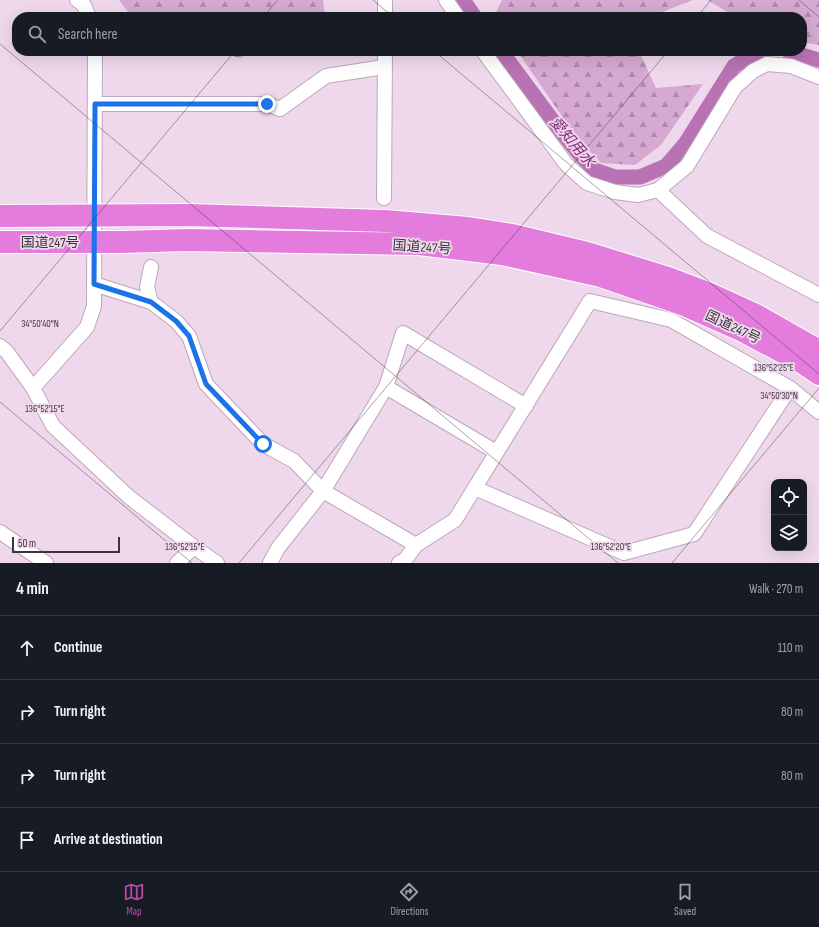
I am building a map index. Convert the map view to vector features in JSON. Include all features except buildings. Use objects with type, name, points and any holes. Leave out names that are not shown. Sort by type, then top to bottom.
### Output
[{"type":"highway","name":"国道247号","points":[[0,216],[188,215],[385,221],[468,228],[512,235],[587,253],[668,278],[710,294],[756,315],[819,351]]},
{"type":"highway","name":"国道247号","points":[[0,242],[187,240],[419,244],[502,254],[600,276],[682,304],[744,331],[803,363],[819,374]]},
{"type":"street","points":[[77,0],[84,5],[87,12]]},
{"type":"street","points":[[385,0],[385,12]]},
{"type":"street","points":[[446,0],[454,12]]},
{"type":"street","points":[[33,388],[86,327],[94,306],[95,56]]},
{"type":"street","points":[[384,198],[385,56]]},
{"type":"street","points":[[487,56],[566,164],[588,183],[615,192],[638,195],[658,190],[687,166],[736,87],[753,71],[767,64],[791,66],[819,77]]},
{"type":"street","points":[[95,104],[267,104],[280,109],[326,76],[384,67]]},
{"type":"street","points":[[658,190],[707,236],[819,295]]},
{"type":"street","points":[[151,267],[146,287],[151,302]]},
{"type":"street","points":[[94,284],[151,302],[176,321],[189,336],[206,384],[263,444],[294,461],[323,491],[416,545]]},
{"type":"street","points":[[399,563],[405,560],[416,545],[455,520],[590,301],[671,320],[790,388],[819,412]]},
{"type":"street","points":[[270,563],[278,548],[323,491],[386,387],[403,333],[526,406]]},
{"type":"street","points":[[0,346],[7,352],[33,388],[53,426],[129,497],[217,563]]},
{"type":"street","points":[[386,387],[496,452]]},
{"type":"street","points":[[475,488],[622,558],[694,534],[790,388]]},
{"type":"street","points":[[0,532],[46,563]]},
{"type":"street","points":[[177,563],[194,547]]},
{"type":"green space","points":[[119,0],[323,0],[324,12],[128,12]]},
{"type":"green space","points":[[502,0],[693,0],[662,12],[496,12]]},
{"type":"green space","points":[[707,0],[819,0],[819,45],[807,43],[807,12],[727,12]]},
{"type":"green space","points":[[233,56],[244,56],[240,58]]},
{"type":"green space","points":[[520,56],[641,56],[656,88],[703,84],[661,145],[635,165],[601,163],[577,138]]},
{"type":"waterway","name":"愛知用水","points":[[463,0],[471,12]]},
{"type":"waterway","name":"愛知用水","points":[[505,56],[581,156],[595,170],[615,177],[640,177],[666,166],[685,144],[734,66],[751,56]]},
{"type":"waterway","name":"愛知用水","points":[[805,56],[819,60]]},
{"type":"route","points":[[263,444],[206,384],[189,336],[176,321],[151,302],[94,284],[94,189],[95,104],[267,104]]}]
